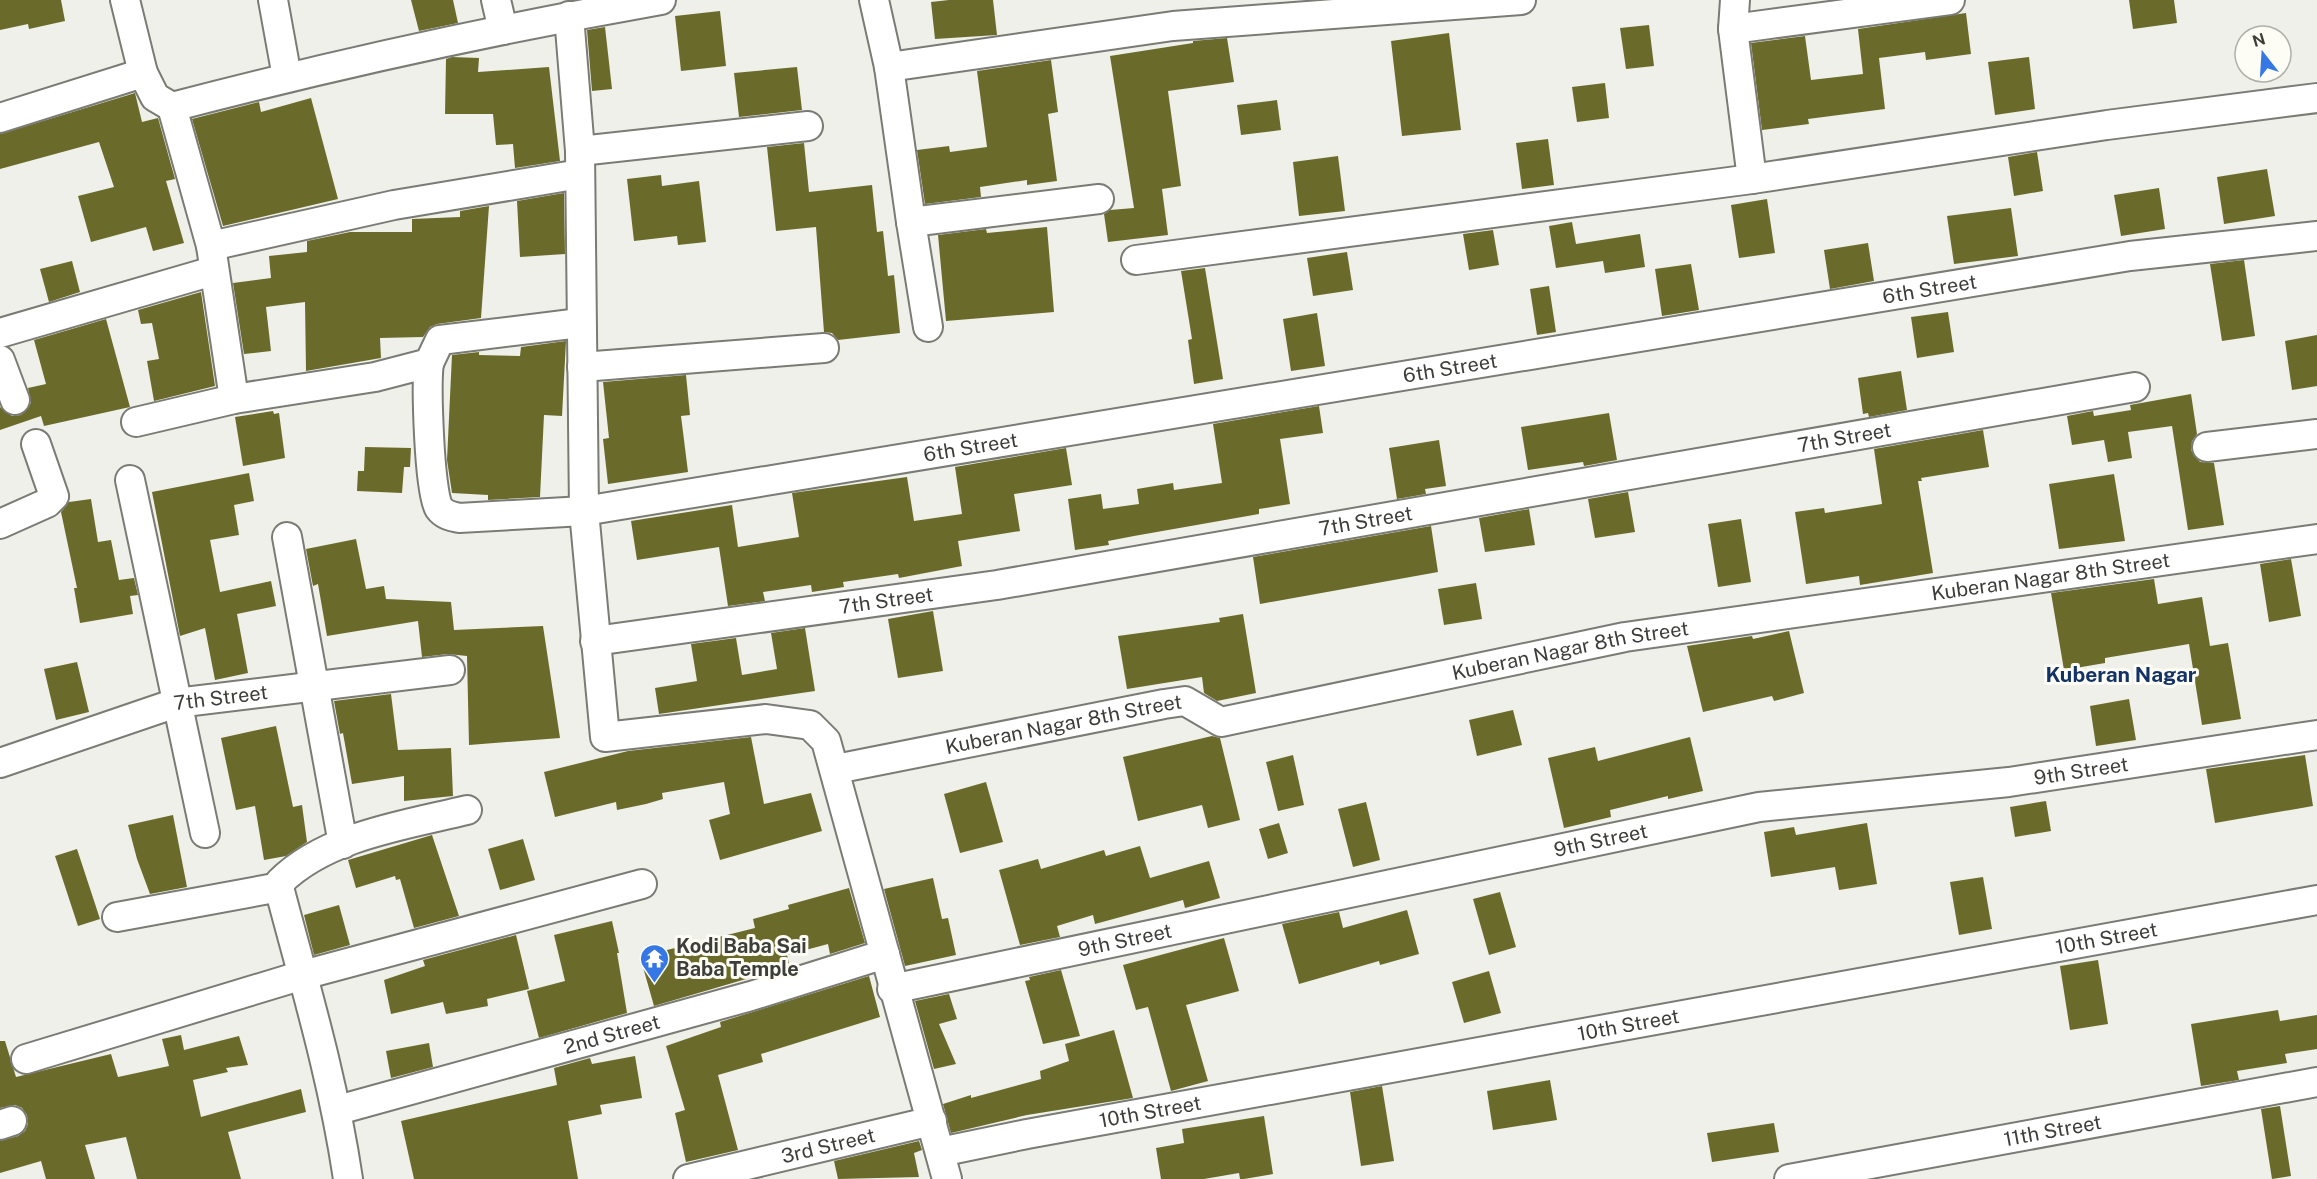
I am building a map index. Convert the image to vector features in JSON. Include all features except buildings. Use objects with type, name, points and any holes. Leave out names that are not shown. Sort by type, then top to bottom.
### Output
[{"type":"street","points":[[125,0],[143,74],[155,97],[171,107],[212,259],[234,399]]},
{"type":"street","points":[[273,0],[287,77]]},
{"type":"street","points":[[496,0],[503,30]]},
{"type":"street","points":[[171,107],[287,77],[569,16],[661,0]]},
{"type":"street","points":[[874,0],[889,67],[928,327]]},
{"type":"street","points":[[889,67],[1173,26],[1521,0]]},
{"type":"street","points":[[1735,0],[1733,29],[1752,179]]},
{"type":"street","points":[[1733,29],[1950,0]]},
{"type":"street","points":[[569,16],[580,163],[580,323],[584,512],[605,737],[766,719],[810,724],[826,741],[836,769],[849,830],[885,954],[892,989],[944,1166]]},
{"type":"street","points":[[0,117],[143,74]]},
{"type":"street","points":[[1136,260],[1752,179],[2108,124],[2317,98]]},
{"type":"street","points":[[0,333],[212,259],[394,205],[580,163],[808,126]]},
{"type":"street","points":[[911,222],[1099,199]]},
{"type":"street","name":"6th Street","points":[[429,363],[432,483],[440,510],[447,515],[459,518],[584,512],[2130,256],[2317,236]]},
{"type":"street","points":[[135,422],[234,399],[375,377],[429,363],[440,340],[580,323]]},
{"type":"street","points":[[582,367],[824,348]]},
{"type":"street","points":[[0,360],[15,400]]},
{"type":"street","name":"7th Street","points":[[595,641],[997,585],[2135,387]]},
{"type":"street","points":[[2207,447],[2317,434]]},
{"type":"street","points":[[0,524],[47,503],[54,496],[36,444]]},
{"type":"street","points":[[130,480],[205,833]]},
{"type":"street","points":[[287,537],[343,844]]},
{"type":"street","name":"Kuberan Nagar 8th Street","points":[[836,769],[1164,704],[1185,702],[1221,722],[1625,637],[2317,539]]},
{"type":"street","name":"7th Street","points":[[1,760],[176,703],[450,670]]},
{"type":"street","name":"9th Street","points":[[892,989],[1759,807],[2008,782],[2317,735]]},
{"type":"street","points":[[348,1179],[338,1110],[280,882],[295,868],[343,844],[401,826],[466,810]]},
{"type":"street","points":[[26,1059],[303,975],[642,884]]},
{"type":"street","points":[[117,917],[280,887]]},
{"type":"street","name":"10th Street","points":[[944,1166],[1027,1134],[2317,900]]},
{"type":"street","name":"2nd Street","points":[[338,1110],[751,996],[885,954]]},
{"type":"street","name":"11th Street","points":[[1789,1179],[2317,1082]]},
{"type":"street","name":"3rd Street","points":[[688,1179],[932,1121]]},
{"type":"place","name":"Kodi Baba Sai Baba Temple","points":[[655,984]]},
{"type":"district","name":"Kuberan Nagar","points":[[2121,675]]}]
